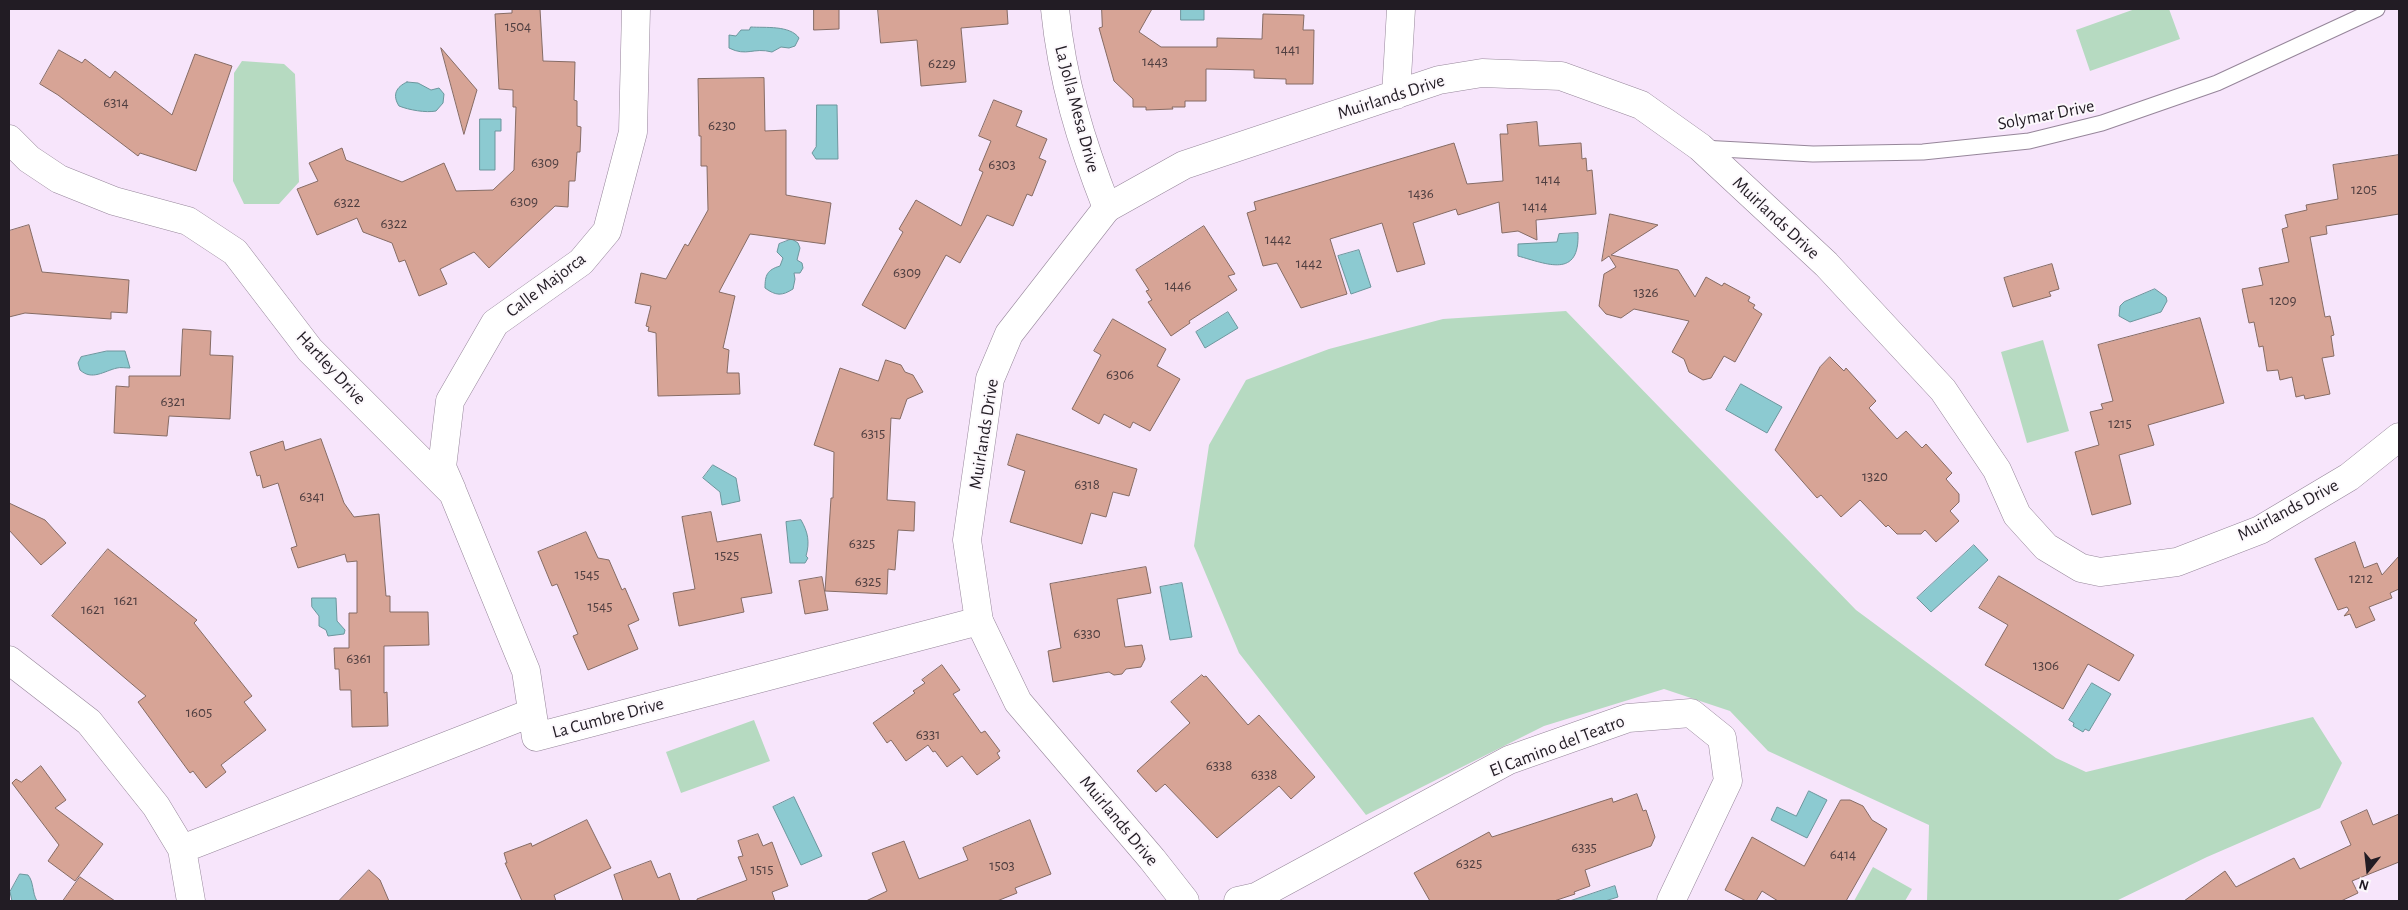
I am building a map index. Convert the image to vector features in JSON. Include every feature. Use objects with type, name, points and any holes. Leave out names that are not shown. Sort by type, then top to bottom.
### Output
[{"type":"street","name":"Calle Majorca","points":[[452,493],[442,467],[450,401],[495,323],[581,262],[607,231],[633,132],[636,9]]},
{"type":"street","name":"La Jolla Mesa Drive","points":[[1055,9],[1060,53],[1083,147],[1107,208]]},
{"type":"street","points":[[1396,95],[1401,9]]},
{"type":"street","name":"Muirlands Drive","points":[[1185,901],[1146,852],[1018,702],[979,621],[967,540],[990,379],[1009,334],[1107,208],[1184,166],[1439,80],[1482,73],[1561,76],[1641,105],[1700,148],[1826,264],[1943,390],[1997,470],[2017,515],[2046,547],[2081,568],[2100,572],[2177,562],[2260,530],[2349,477],[2399,436]]},
{"type":"street","name":"Hartley Drive","points":[[9,138],[28,160],[59,179],[114,201],[188,221],[235,252],[310,350],[452,493],[526,671],[531,713]]},
{"type":"street","name":"La Cumbre Drive","points":[[182,849],[531,713],[536,737],[979,621]]},
{"type":"street","points":[[9,660],[89,722],[156,806],[182,849],[191,901]]},
{"type":"street","name":"El Camino del Teatro","points":[[1238,901],[1256,897],[1509,760],[1628,718],[1691,713],[1722,738],[1728,781],[1671,901]]},
{"type":"lane","name":"Solymar Drive","points":[[1700,148],[1813,154],[1913,152],[2029,141],[2102,123],[2217,83],[2377,9]]},
{"type":"shaded area","points":[[1181,9],[1204,9],[1204,20],[1181,20]]},
{"type":"shaded area","points":[[2135,9],[2169,9],[2180,39],[2090,71],[2076,30]]},
{"type":"shaded area","points":[[751,27],[784,29],[799,38],[795,46],[789,48],[781,47],[772,52],[741,52],[729,48],[729,35],[736,36],[741,30],[749,30]]},
{"type":"shaded area","points":[[242,61],[284,64],[295,74],[299,182],[279,204],[244,204],[233,181],[234,73]]},
{"type":"shaded area","points":[[407,82],[418,83],[431,90],[439,88],[444,94],[443,103],[436,111],[432,112],[418,111],[399,106],[396,92],[400,86]]},
{"type":"shaded area","points":[[817,105],[837,105],[838,159],[816,159],[812,153],[816,147]]},
{"type":"shaded area","points":[[480,119],[501,119],[501,131],[495,131],[495,170],[480,170]]},
{"type":"shaded area","points":[[1578,233],[1574,257],[1568,263],[1560,265],[1550,264],[1518,256],[1518,244],[1557,242],[1559,234]]},
{"type":"shaded area","points":[[792,239],[798,243],[800,248],[797,260],[802,263],[803,268],[800,273],[794,273],[793,289],[782,294],[772,293],[765,288],[766,276],[772,269],[780,266],[783,258],[777,252],[779,244]]},
{"type":"shaded area","points":[[1359,250],[1371,287],[1351,294],[1338,256]]},
{"type":"shaded area","points":[[2155,289],[2166,297],[2167,301],[2161,312],[2130,322],[2119,316],[2120,306],[2124,302]]},
{"type":"shaded area","points":[[1566,311],[1856,610],[2056,758],[2086,772],[2313,717],[2342,763],[2320,808],[2207,857],[2116,901],[1927,901],[1929,825],[1768,751],[1730,711],[1664,689],[1544,726],[1366,815],[1239,653],[1194,546],[1209,445],[1246,380],[1329,349],[1443,319]]},
{"type":"shaded area","points":[[1228,312],[1238,328],[1205,348],[1196,332]]},
{"type":"shaded area","points":[[2043,340],[2069,431],[2027,443],[2001,352]]},
{"type":"shaded area","points":[[107,351],[125,351],[130,368],[118,368],[94,375],[89,375],[80,370],[78,363],[81,357]]},
{"type":"shaded area","points":[[1741,384],[1782,407],[1767,433],[1726,410]]},
{"type":"shaded area","points":[[713,465],[736,478],[740,501],[722,505],[720,492],[703,478]]},
{"type":"shaded area","points":[[801,520],[808,537],[806,556],[808,558],[805,563],[790,563],[786,522]]},
{"type":"shaded area","points":[[1974,545],[1988,560],[1931,612],[1917,598]]},
{"type":"shaded area","points":[[1182,583],[1192,637],[1170,640],[1160,587]]},
{"type":"shaded area","points":[[312,598],[336,598],[337,621],[345,630],[344,634],[328,636],[326,630],[319,626],[319,616],[312,607]]},
{"type":"shaded area","points":[[2092,683],[2111,694],[2089,731],[2085,729],[2083,732],[2073,726],[2074,723],[2069,720]]},
{"type":"shaded area","points":[[754,720],[770,761],[681,793],[666,752]]},
{"type":"shaded area","points":[[1809,791],[1827,800],[1807,838],[1771,820],[1777,807],[1796,816]]},
{"type":"shaded area","points":[[794,797],[822,856],[801,865],[773,807]]},
{"type":"shaded area","points":[[1873,867],[1912,889],[1905,901],[1854,901]]},
{"type":"shaded area","points":[[20,874],[28,875],[30,878],[37,901],[12,901],[10,892]]},
{"type":"shaded area","points":[[1615,886],[1618,897],[1605,901],[1570,901]]},
{"type":"building","points":[[540,9],[543,61],[575,62],[574,100],[577,101],[577,126],[581,127],[580,152],[577,152],[575,181],[569,181],[568,207],[555,206],[489,268],[474,252],[440,269],[447,284],[419,296],[405,260],[399,262],[392,243],[363,232],[357,218],[317,235],[297,189],[318,181],[309,163],[342,148],[346,160],[402,182],[444,163],[456,191],[493,190],[514,170],[516,107],[513,107],[513,90],[499,89],[495,14],[512,13],[512,10]]},
{"type":"building","points":[[814,9],[839,9],[839,29],[814,30]]},
{"type":"building","points":[[878,9],[1007,9],[1008,24],[961,28],[966,82],[921,86],[917,40],[881,43]]},
{"type":"building","points":[[1102,9],[1152,9],[1139,32],[1161,47],[1217,47],[1217,38],[1262,39],[1263,14],[1304,15],[1303,30],[1314,30],[1313,84],[1286,84],[1286,79],[1254,78],[1254,70],[1206,69],[1206,101],[1185,101],[1185,107],[1172,107],[1173,109],[1146,110],[1146,107],[1133,107],[1133,99],[1114,81],[1099,28],[1102,27]]},
{"type":"building","points":[[441,48],[477,90],[464,134]]},
{"type":"building","points":[[59,50],[82,63],[85,59],[110,78],[115,71],[172,115],[195,54],[232,66],[196,171],[140,153],[138,156],[58,95],[40,84]]},
{"type":"building","points":[[764,78],[765,131],[786,130],[786,195],[831,203],[825,244],[750,234],[719,292],[735,296],[723,348],[729,350],[727,373],[739,373],[740,394],[658,396],[656,333],[648,331],[649,327],[646,326],[651,306],[635,303],[641,273],[666,279],[685,244],[688,246],[708,210],[707,166],[701,166],[698,79]]},
{"type":"building","points":[[994,100],[1022,111],[1016,126],[1047,139],[1039,158],[1046,161],[1032,196],[1027,194],[1013,226],[987,215],[960,263],[946,255],[905,329],[862,305],[903,232],[899,229],[916,200],[961,226],[983,172],[979,170],[991,141],[979,136]]},
{"type":"building","points":[[1537,122],[1539,146],[1581,143],[1582,159],[1586,158],[1587,171],[1592,170],[1596,214],[1536,220],[1537,240],[1518,231],[1502,233],[1499,202],[1458,215],[1456,209],[1413,223],[1425,264],[1397,272],[1382,223],[1330,239],[1347,294],[1301,308],[1277,263],[1263,266],[1247,213],[1256,210],[1254,202],[1454,143],[1467,184],[1503,181],[1500,134],[1508,134],[1507,125]]},
{"type":"building","points":[[2399,155],[2399,214],[2326,226],[2327,234],[2310,237],[2325,317],[2330,316],[2334,335],[2331,336],[2334,356],[2322,358],[2330,394],[2305,399],[2304,395],[2296,397],[2292,377],[2280,380],[2278,370],[2267,371],[2263,346],[2259,347],[2254,322],[2249,323],[2242,289],[2263,285],[2259,268],[2289,262],[2282,229],[2288,227],[2285,215],[2307,210],[2306,205],[2338,199],[2333,165]]},
{"type":"building","points":[[1610,214],[1658,225],[1611,255],[1678,270],[1695,297],[1706,277],[1722,286],[1724,283],[1750,297],[1748,301],[1755,305],[1753,308],[1762,314],[1735,362],[1724,356],[1711,378],[1703,380],[1689,372],[1684,359],[1672,352],[1689,321],[1634,309],[1621,318],[1606,314],[1599,306],[1604,274],[1616,267],[1609,256],[1602,261]]},
{"type":"building","points":[[29,225],[42,272],[129,280],[127,313],[111,312],[111,319],[25,313],[9,317],[9,231]]},
{"type":"building","points":[[1204,226],[1235,274],[1228,276],[1237,290],[1189,321],[1190,323],[1171,336],[1148,302],[1152,300],[1146,291],[1149,290],[1136,270]]},
{"type":"building","points":[[2052,264],[2059,289],[2049,292],[2051,296],[2013,307],[2004,278]]},
{"type":"building","points":[[2200,318],[2224,403],[2148,425],[2154,445],[2119,455],[2131,504],[2092,515],[2075,452],[2099,445],[2090,412],[2103,409],[2101,404],[2113,401],[2098,345]]},
{"type":"building","points":[[1113,319],[1166,349],[1157,366],[1180,379],[1150,431],[1133,422],[1130,428],[1104,414],[1099,424],[1072,409],[1101,355],[1094,351]]},
{"type":"building","points":[[183,329],[211,331],[210,355],[233,356],[230,419],[169,416],[167,436],[114,433],[116,386],[129,387],[129,376],[180,376]]},
{"type":"building","points":[[1830,357],[1844,371],[1846,368],[1876,401],[1869,408],[1897,439],[1906,431],[1922,448],[1926,444],[1952,473],[1946,479],[1959,494],[1959,502],[1950,511],[1959,521],[1936,542],[1925,530],[1921,534],[1897,534],[1888,525],[1886,527],[1860,500],[1841,517],[1821,495],[1817,498],[1775,450],[1820,367]]},
{"type":"building","points":[[886,360],[901,365],[905,372],[913,375],[923,392],[907,399],[900,419],[891,418],[887,500],[915,502],[914,531],[898,530],[895,570],[888,569],[887,594],[825,591],[831,498],[833,498],[834,452],[814,445],[840,368],[878,381]]},
{"type":"building","points":[[1017,434],[1137,469],[1129,496],[1113,492],[1106,517],[1091,513],[1082,544],[1010,522],[1025,471],[1008,465]]},
{"type":"building","points":[[321,439],[344,503],[354,517],[379,514],[386,596],[390,596],[390,612],[428,612],[429,645],[384,646],[384,693],[387,692],[388,726],[352,727],[351,690],[340,690],[339,669],[335,669],[334,648],[349,648],[349,613],[357,613],[357,561],[347,562],[345,554],[298,568],[291,548],[297,546],[278,483],[263,488],[260,475],[257,476],[250,452],[283,441],[285,450]]},
{"type":"building","points":[[9,503],[45,520],[66,543],[41,565],[9,530]]},
{"type":"building","points":[[711,512],[717,542],[761,534],[772,593],[741,598],[744,612],[679,626],[673,593],[695,589],[682,517]]},
{"type":"building","points":[[586,532],[598,558],[609,560],[622,590],[625,588],[639,620],[628,625],[638,649],[588,670],[573,636],[578,634],[557,584],[552,586],[538,552]]},
{"type":"building","points":[[2355,542],[2364,568],[2377,563],[2382,575],[2399,556],[2399,589],[2390,593],[2392,598],[2369,607],[2375,620],[2356,628],[2350,614],[2344,616],[2349,610],[2347,607],[2338,610],[2315,559]]},
{"type":"building","points":[[108,549],[197,620],[194,623],[252,696],[244,702],[266,730],[221,765],[226,772],[206,788],[193,771],[190,773],[138,702],[146,696],[52,616]]},
{"type":"building","points":[[1146,567],[1151,593],[1117,599],[1125,647],[1142,645],[1145,659],[1141,667],[1126,669],[1122,674],[1114,675],[1109,672],[1053,682],[1048,651],[1061,648],[1050,584]]},
{"type":"building","points":[[1999,576],[2134,655],[2119,681],[2088,664],[2063,709],[1985,665],[2008,625],[1979,608]]},
{"type":"building","points":[[822,577],[828,610],[805,614],[799,581]]},
{"type":"building","points":[[942,665],[960,690],[953,694],[981,733],[985,731],[1000,751],[997,753],[1000,758],[977,775],[962,756],[947,767],[928,745],[906,761],[891,740],[887,743],[873,723],[915,693],[913,691],[925,683],[922,680]]},
{"type":"building","points":[[1202,675],[1206,676],[1248,725],[1259,715],[1315,777],[1291,799],[1279,786],[1217,838],[1165,784],[1156,792],[1137,771],[1190,723],[1171,702]]},
{"type":"building","points":[[41,766],[66,800],[55,808],[103,844],[75,881],[48,861],[59,845],[12,783],[16,779],[21,782]]},
{"type":"building","points":[[1637,794],[1643,811],[1646,810],[1655,837],[1651,846],[1585,870],[1590,886],[1574,892],[1575,894],[1554,901],[1430,901],[1414,873],[1489,832],[1492,837],[1612,798],[1613,802]]},
{"type":"building","points":[[1841,800],[1850,800],[1863,806],[1872,820],[1887,829],[1846,901],[1778,901],[1762,891],[1756,901],[1746,901],[1725,890],[1752,837],[1804,866]]},
{"type":"building","points":[[2367,810],[2373,825],[2399,814],[2399,862],[2352,881],[2358,893],[2341,901],[2184,901],[2225,871],[2236,887],[2294,858],[2300,869],[2351,845],[2341,822]]},
{"type":"building","points":[[587,820],[611,868],[554,895],[556,901],[522,901],[505,863],[507,863],[504,853],[531,843],[532,846]]},
{"type":"building","points":[[1030,820],[1051,874],[1015,888],[1017,893],[997,901],[866,901],[887,891],[872,853],[904,841],[919,879],[968,860],[963,848]]},
{"type":"building","points":[[758,834],[763,846],[772,842],[788,886],[772,892],[775,901],[697,901],[697,899],[747,880],[738,857],[743,856],[738,841]]},
{"type":"building","points":[[651,861],[658,878],[670,873],[680,901],[623,901],[614,875]]},
{"type":"building","points":[[369,870],[380,880],[389,901],[339,901]]},
{"type":"building","points":[[80,877],[115,901],[63,901]]}]
